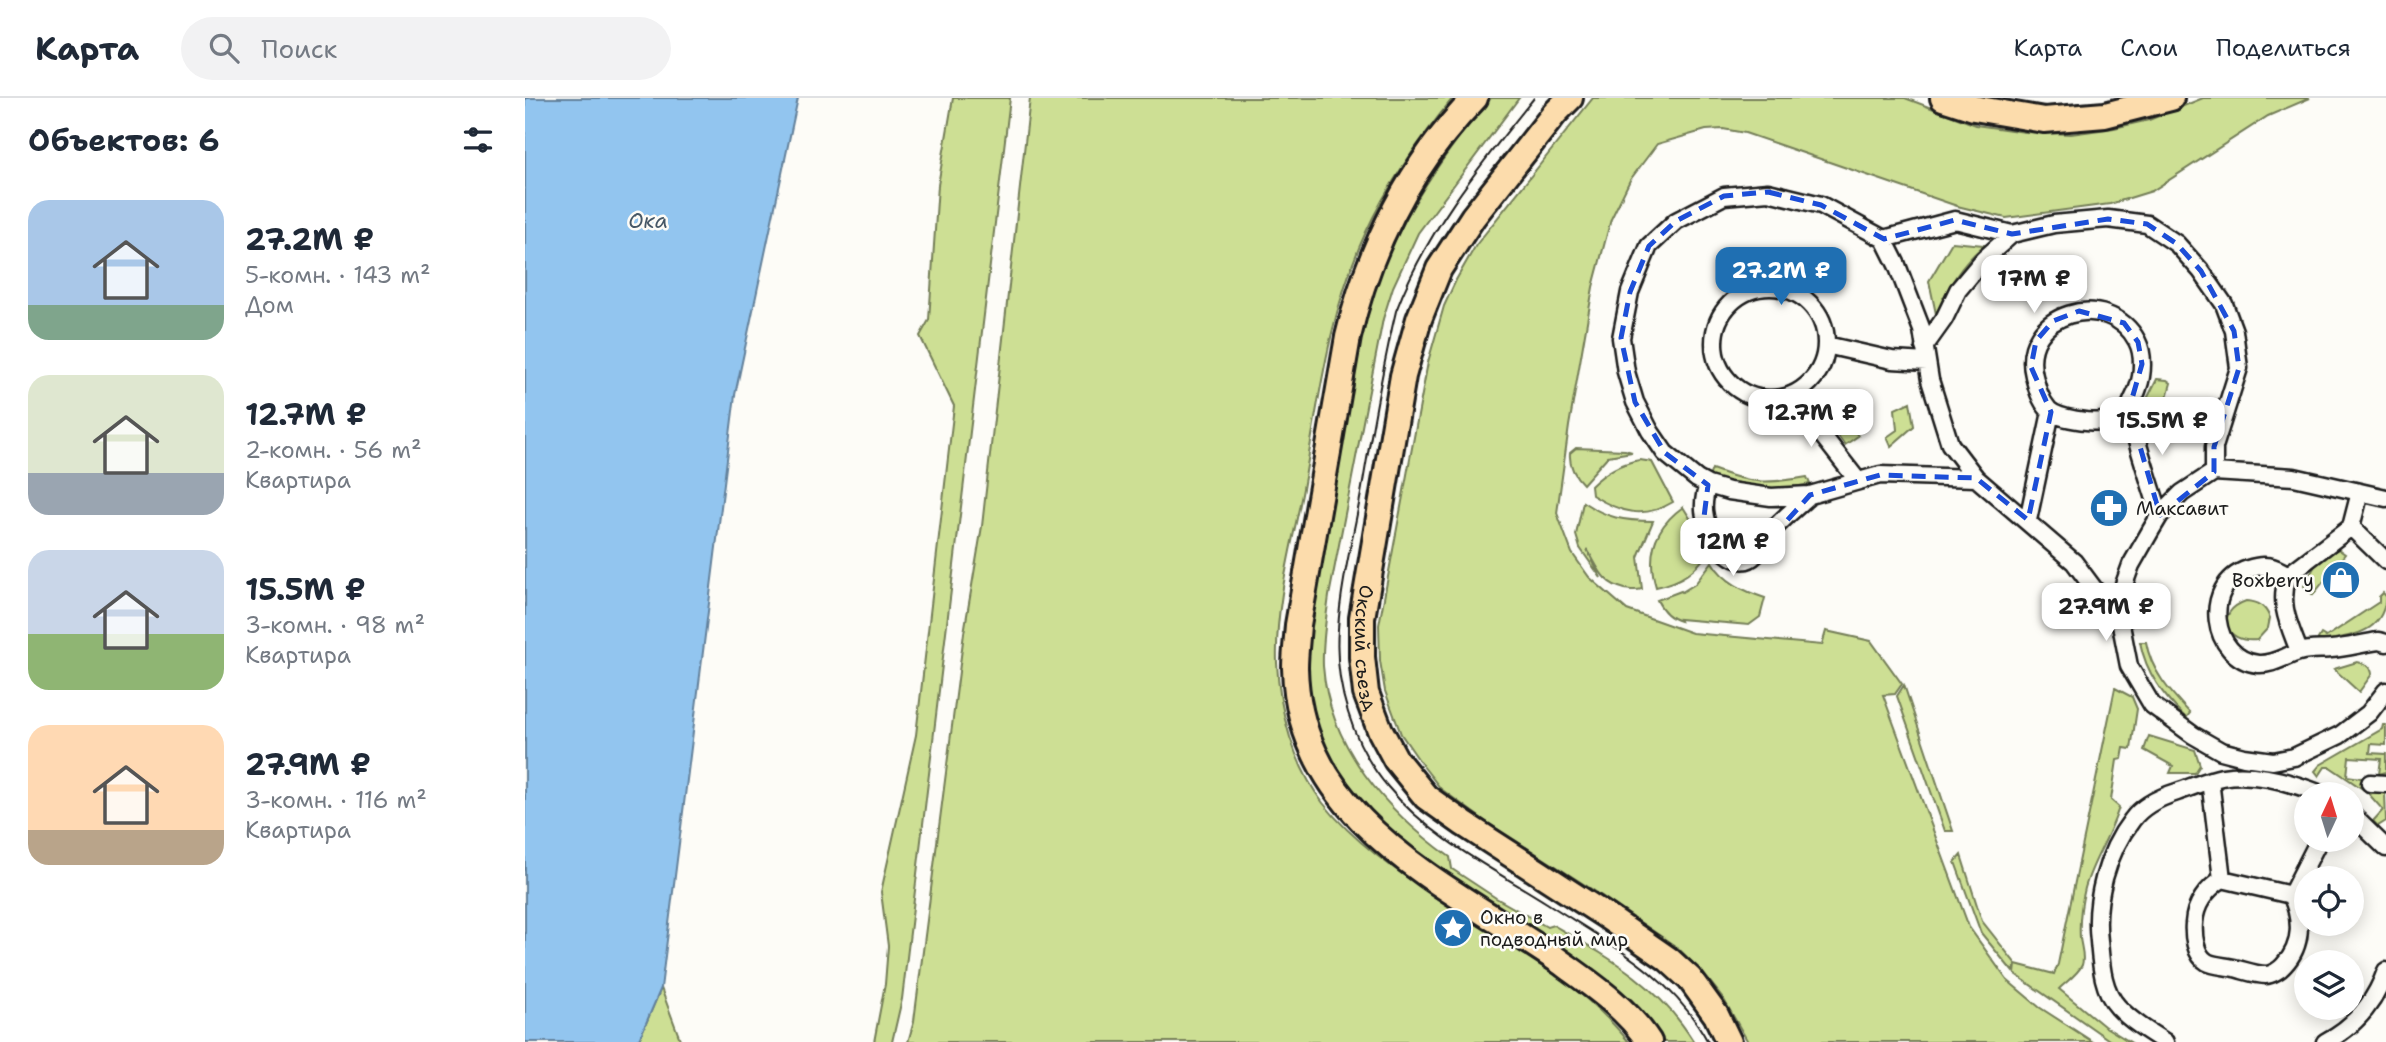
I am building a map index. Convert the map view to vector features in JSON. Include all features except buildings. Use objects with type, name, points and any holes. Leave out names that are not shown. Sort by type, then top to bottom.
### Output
[{"type":"main road","points":[[1475,98],[1427,156],[1399,199],[1357,297],[1298,625],[1295,668],[1299,701],[1309,739],[1324,772],[1344,802],[1369,829],[1401,856],[1604,993],[1649,1042]]},
{"type":"main road","name":"Окский съезд","points":[[1570,98],[1555,113],[1473,217],[1440,268],[1419,319],[1403,376],[1362,618],[1366,693],[1380,730],[1396,760],[1426,797],[1668,958],[1690,979],[1716,1014],[1729,1042]]},
{"type":"main road","points":[[1943,98],[1974,108],[2044,120],[2105,115],[2171,98]]},
{"type":"street","points":[[1976,478],[1880,475],[1810,495],[1771,496],[1708,485],[1665,453],[1635,402],[1626,372],[1621,338],[1630,292],[1649,246],[1676,221],[1724,196],[1768,192],[1821,205],[1884,239],[1897,265],[1921,330],[1930,380],[1950,444],[1976,478],[2074,562],[2121,625]]},
{"type":"street","points":[[1884,239],[1955,220],[2012,234],[2054,224],[2108,219],[2147,224],[2177,244],[2201,271],[2224,304],[2234,331],[2239,368],[2214,446],[2214,472]]},
{"type":"street","points":[[1926,355],[1958,290],[1984,259],[2012,234]]},
{"type":"street","points":[[1761,287],[1779,287],[1796,293],[1810,303],[1821,318],[1826,345],[1819,370],[1807,385],[1791,395],[1772,399],[1753,397],[1736,388],[1723,374],[1715,357],[1714,338],[1719,319],[1729,303],[1744,293],[1761,287]]},
{"type":"street","points":[[2079,311],[2103,314],[2124,323],[2138,342],[2142,364],[2139,387],[2129,410],[2107,421],[2081,422],[2050,412],[2038,392],[2031,367],[2036,341],[2053,321],[2079,311]]},
{"type":"street","points":[[1826,345],[1892,360],[1926,355]]},
{"type":"street","points":[[1791,395],[1858,481]]},
{"type":"street","points":[[2129,410],[2160,515]]},
{"type":"street","points":[[2028,520],[2050,412]]},
{"type":"street","points":[[2386,498],[2294,477],[2214,472],[2182,493],[2160,515],[2131,565],[2122,590],[2121,625],[2129,666],[2152,705],[2193,735],[2221,751],[2244,757],[2273,761],[2294,757],[2340,735],[2369,713],[2386,691]]},
{"type":"street","points":[[1708,485],[1703,499],[1704,517],[1714,538],[1737,560],[1748,560],[1757,554],[1767,536],[1810,495]]},
{"type":"street","points":[[2299,651],[2284,609],[2283,591],[2288,575],[2351,527],[2360,492]]},
{"type":"street","points":[[2351,527],[2386,561]]},
{"type":"street","points":[[2288,575],[2275,566],[2256,566],[2229,579],[2221,591],[2217,604],[2218,624],[2224,641],[2238,658],[2258,664],[2283,660],[2299,651],[2333,649],[2379,641],[2386,643]]},
{"type":"street","points":[[2221,751],[2217,779],[2222,879]]},
{"type":"street","points":[[2294,757],[2298,782]]},
{"type":"street","points":[[2165,1042],[2116,1006],[2106,987],[2098,932],[2106,872],[2133,818],[2159,798],[2217,779],[2276,779],[2294,784]]},
{"type":"street","points":[[2364,826],[2386,847]]},
{"type":"street","points":[[2291,895],[2313,852]]},
{"type":"street","points":[[2222,879],[2291,895],[2300,923],[2299,940],[2293,955],[2282,968],[2267,975],[2206,961],[2197,950],[2193,934],[2194,917],[2209,887],[2222,879]]},
{"type":"street","points":[[2325,1042],[2339,1035],[2358,1019],[2381,985],[2386,971]]},
{"type":"highlighted area","points":[[1768,192],[1821,205],[1884,239],[1955,220],[2012,234],[2108,219],[2147,224],[2177,244],[2201,271],[2234,331],[2239,368],[2214,447],[2214,472],[2160,515],[2129,409],[2142,364],[2138,342],[2124,323],[2079,311],[2053,321],[2036,341],[2031,367],[2051,412],[2028,520],[1976,478],[1880,475],[1810,495],[1757,554],[1737,560],[1714,538],[1704,517],[1708,485],[1665,453],[1635,402],[1621,338],[1630,292],[1649,246],[1676,221],[1724,196]]},
{"type":"green space","points":[[953,98],[1010,98],[902,999],[892,1042],[874,1042],[885,984],[888,946],[881,892],[916,735],[954,406],[920,336],[929,320],[938,185]]},
{"type":"green space","points":[[1030,98],[1453,98],[1394,179],[1366,232],[1342,295],[1326,361],[1281,599],[1277,663],[1281,700],[1290,737],[1304,772],[1323,803],[1348,830],[1376,855],[1407,877],[1564,981],[1609,1020],[1629,1042],[908,1042],[914,1021],[964,633],[982,526]]},
{"type":"green space","points":[[1491,98],[1519,98],[1418,233],[1393,287],[1383,319],[1329,596],[1323,657],[1328,696],[1349,750],[1365,775],[1404,820],[1450,857],[1452,869],[1496,898],[1547,927],[1553,925],[1613,961],[1649,988],[1665,1004],[1694,1042],[1664,1042],[1642,1014],[1606,980],[1390,832],[1354,796],[1339,775],[1326,752],[1312,710],[1308,665],[1312,604],[1366,313],[1389,254],[1417,199],[1451,147]]},
{"type":"green space","points":[[1593,98],[1905,98],[1976,125],[2025,132],[2071,134],[2149,120],[2203,98],[2310,98],[2268,116],[2152,191],[2110,204],[2006,218],[1957,206],[1745,133],[1723,129],[1706,130],[1657,144],[1630,180],[1611,219],[1593,287],[1557,513],[1572,553],[1589,577],[1627,610],[1692,633],[1822,645],[1826,631],[1871,641],[1902,684],[1895,694],[1883,695],[1969,927],[2007,980],[2039,1007],[2093,1042],[1748,1042],[1723,998],[1678,948],[1441,789],[1401,734],[1385,691],[1380,661],[1379,625],[1428,362],[1444,306],[1476,245]]},
{"type":"green space","points":[[1952,242],[1984,245],[1956,276],[1936,314],[1929,281]]},
{"type":"green space","points":[[2157,379],[2171,383],[2152,431],[2148,431],[2144,405]]},
{"type":"green space","points":[[1910,402],[1914,426],[1891,446],[1887,437],[1897,430],[1895,409]]},
{"type":"green space","points":[[1839,409],[1858,436],[1845,445],[1824,417]]},
{"type":"green space","points":[[1576,448],[1632,452],[1608,456],[1583,484],[1570,462],[1570,453]]},
{"type":"green space","points":[[1640,460],[1652,462],[1673,502],[1651,511],[1631,512],[1592,495],[1591,486],[1601,477],[1613,469]]},
{"type":"green space","points":[[1712,469],[1738,478],[1759,481],[1807,477],[1810,484],[1783,488],[1747,487],[1709,477]]},
{"type":"green space","points":[[1583,502],[1616,518],[1653,521],[1638,557],[1642,589],[1625,589],[1611,583],[1601,574],[1587,549],[1601,578],[1580,548],[1576,535]]},
{"type":"green space","points":[[1683,507],[1710,550],[1687,574],[1656,587],[1652,563],[1655,542],[1666,523]]},
{"type":"green space","points":[[2338,549],[2345,554],[2313,595],[2304,586],[2318,560]]},
{"type":"green space","points":[[1712,562],[1722,575],[1735,585],[1765,598],[1760,617],[1749,625],[1679,619],[1680,621],[1669,616],[1659,604],[1657,600],[1682,592],[1695,584]]},
{"type":"green space","points":[[2383,593],[2386,596],[2384,609],[2372,626],[2344,637],[2322,642],[2318,639],[2321,634],[2326,637],[2379,602]]},
{"type":"green space","points":[[2246,601],[2261,605],[2270,618],[2268,628],[2257,640],[2237,637],[2227,626],[2230,612]]},
{"type":"green space","points":[[2140,642],[2146,642],[2157,672],[2190,713],[2186,718],[2157,683],[2146,664]]},
{"type":"green space","points":[[2357,662],[2369,667],[2372,674],[2359,692],[2334,669]]},
{"type":"green space","points":[[1904,685],[1953,831],[1945,831],[1897,696]]},
{"type":"green space","points":[[2115,688],[2132,697],[2137,709],[2131,749],[2124,748],[2122,759],[2117,760],[2111,800],[2119,807],[2088,877],[2084,894],[2080,926],[2082,965],[2059,989],[2104,1026],[2130,1042],[2112,1042],[2015,974],[2016,965],[2013,972],[1981,933],[1955,862],[1961,855],[1982,921],[2016,964],[2054,974]]},
{"type":"green space","points":[[2383,725],[2386,725],[2386,745],[2371,744],[2370,753],[2386,754],[2386,772],[2379,774],[2381,759],[2349,757],[2347,776],[2368,779],[2378,791],[2385,792],[2386,821],[2378,826],[2373,821],[2383,810],[2364,790],[2364,782],[2352,782],[2330,767],[2325,767],[2319,776],[2315,771],[2320,765],[2382,729]]},
{"type":"green space","points":[[2149,736],[2195,750],[2200,765],[2195,773],[2170,773],[2173,766],[2144,750]]},
{"type":"green space","points":[[661,988],[681,1042],[638,1042]]},
{"type":"water","name":"Ока","points":[[525,98],[798,98],[735,395],[661,988],[638,1042],[525,1042]]},
{"type":"tram line","points":[[1534,98],[1456,199],[1423,253],[1396,311],[1342,593],[1338,629],[1339,671],[1348,712],[1364,752],[1388,787],[1405,805],[1443,838],[1638,963],[1677,998],[1708,1042]]},
{"type":"place","name":"Максавит","points":[[2109,508]]},
{"type":"place","name":"Boxberry","points":[[2341,580]]},
{"type":"place","name":"Окно в подводный мир","points":[[1453,928]]}]
